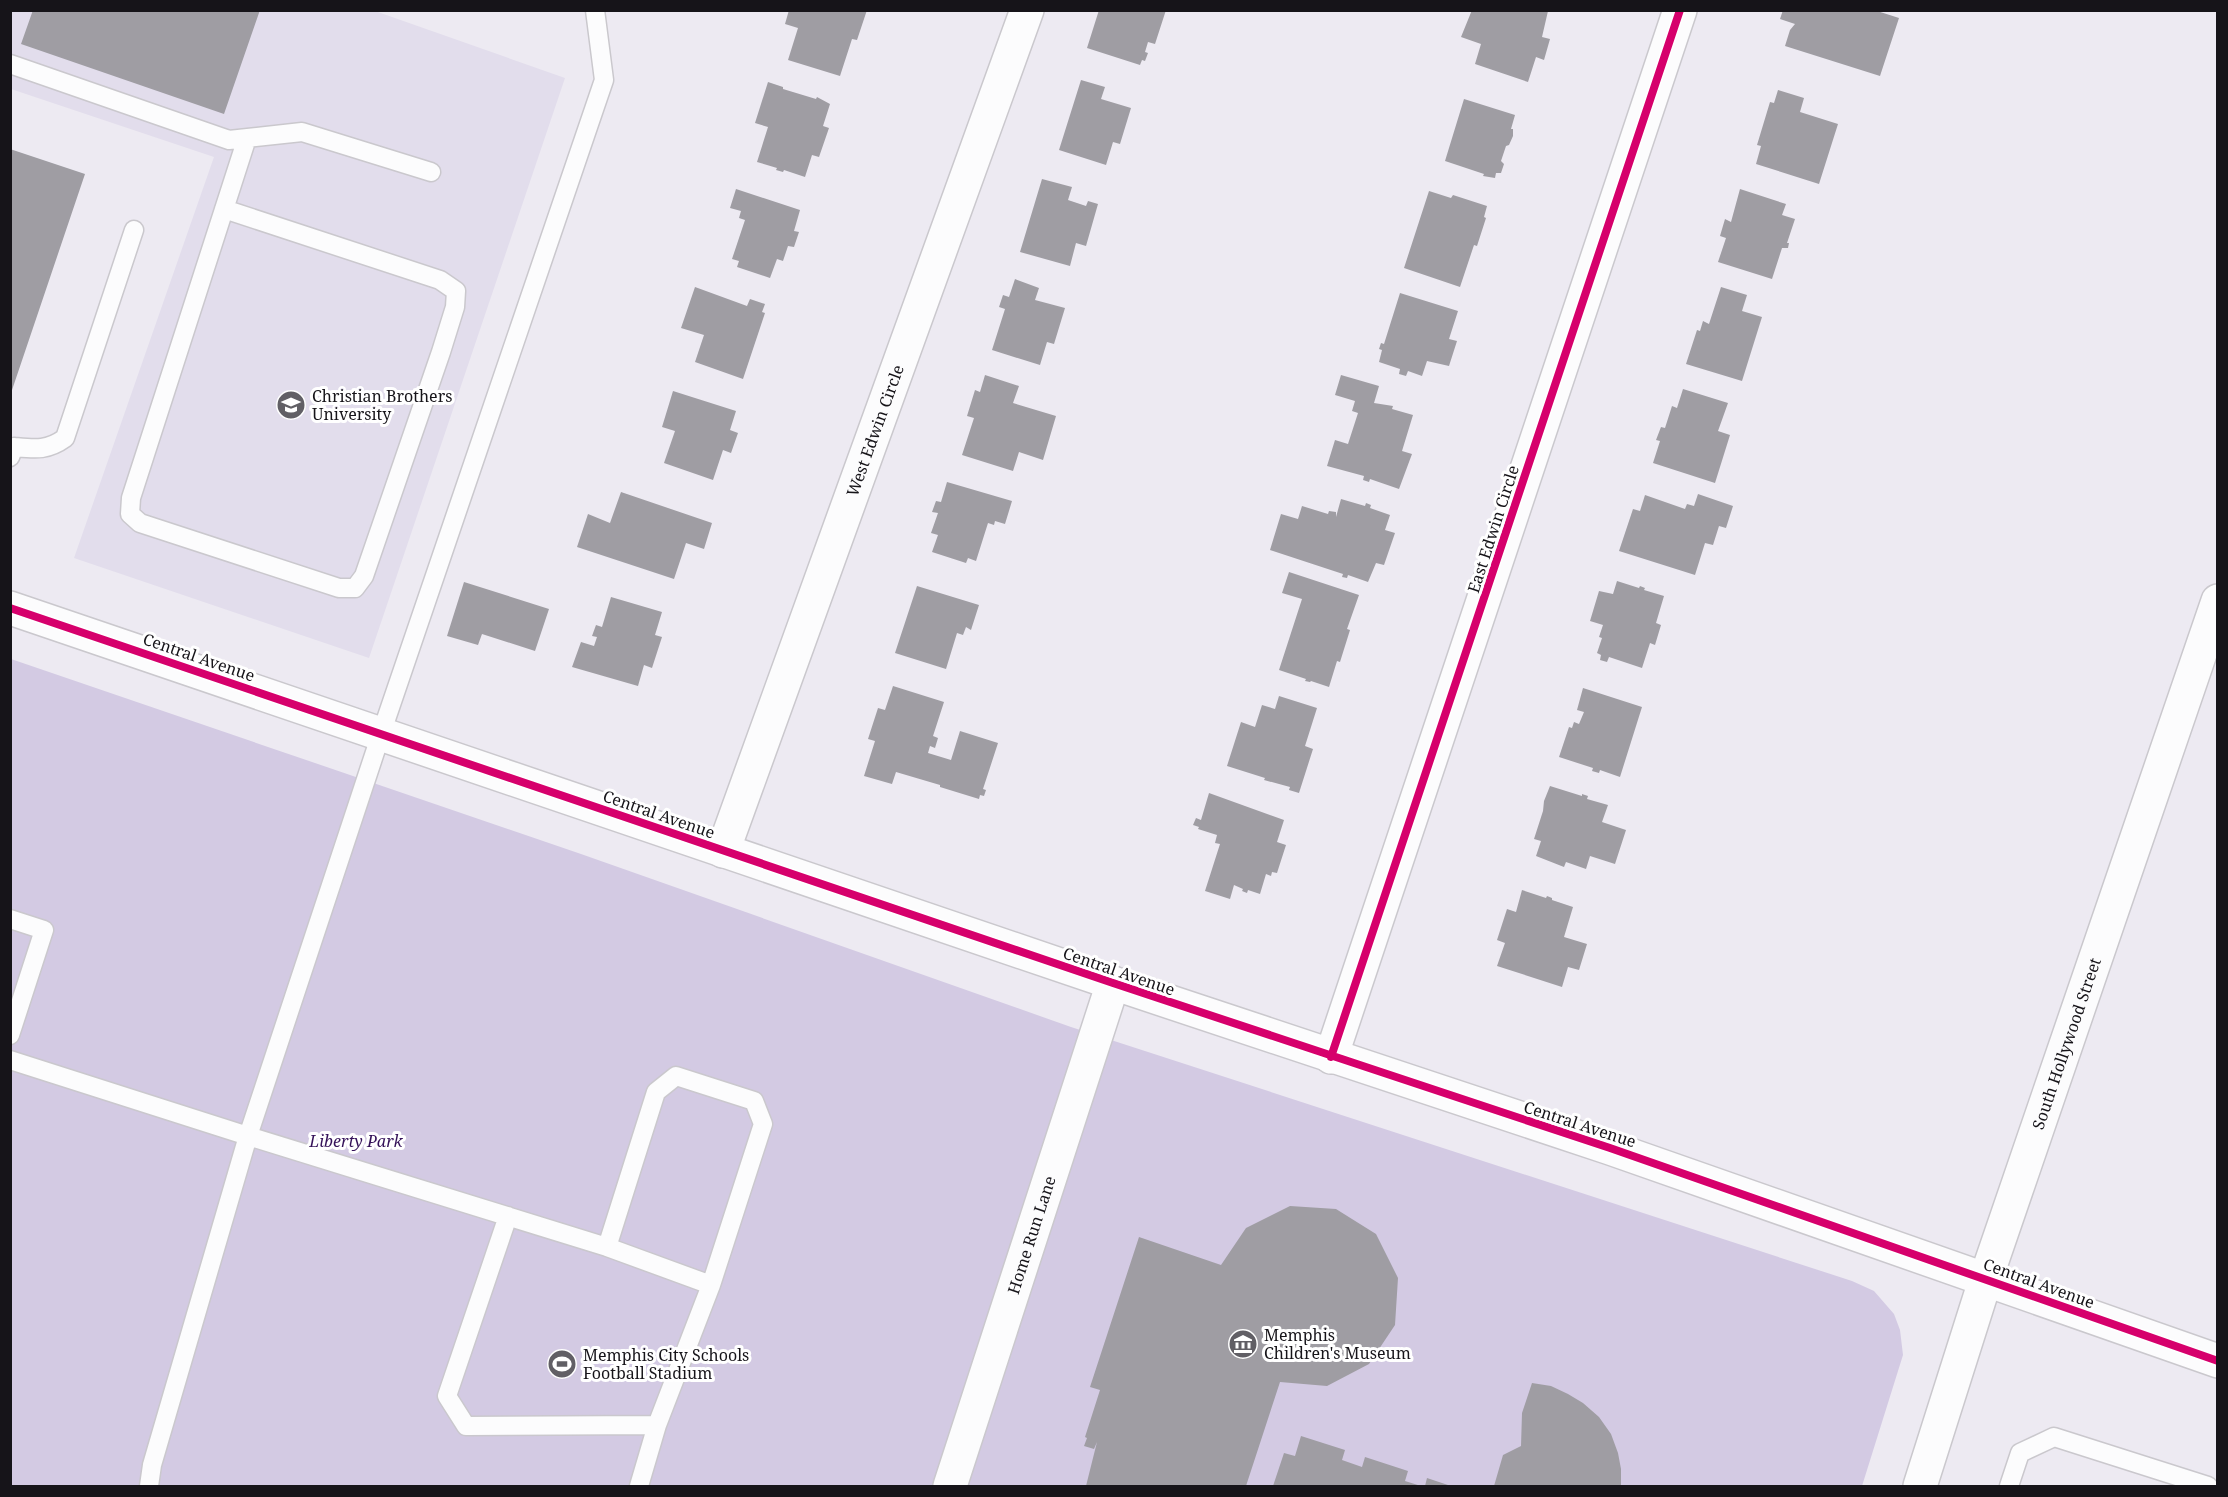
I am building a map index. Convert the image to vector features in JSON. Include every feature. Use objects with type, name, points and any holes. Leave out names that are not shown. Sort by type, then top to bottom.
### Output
[{"type":"main road","name":"West Edwin Circle","points":[[723,851],[1027,10]]},
{"type":"main road","name":"East Edwin Circle","points":[[1331,1057],[1680,10]]},
{"type":"main road","name":"South Hollywood Street","points":[[1920,1486],[1986,1278],[2217,602]]},
{"type":"main road","name":"Central Avenue","points":[[10,608],[1331,1057],[1610,1148],[2217,1360]]},
{"type":"main road","name":"Home Run Lane","points":[[950,1486],[1113,983]]},
{"type":"lane","points":[[149,1486],[152,1465],[248,1136],[381,734],[604,80],[595,10]]},
{"type":"lane","points":[[10,64],[230,140],[302,132],[431,172]]},
{"type":"lane","points":[[224,209],[440,280],[456,291],[455,307],[431,380],[364,576],[356,588],[339,588],[140,523],[130,513],[131,498],[224,209],[247,138]]},
{"type":"lane","points":[[12,450],[54,446],[65,438],[134,230]]},
{"type":"lane","points":[[10,919],[44,930],[10,1035]]},
{"type":"lane","points":[[10,1060],[607,1247],[711,1285]]},
{"type":"lane","points":[[607,1247],[656,1092],[676,1076],[754,1101],[763,1124],[711,1285],[657,1425],[639,1486]]},
{"type":"lane","points":[[508,1216],[447,1396],[466,1425],[657,1425]]},
{"type":"lane","points":[[2009,1486],[2020,1453],[2054,1437],[2208,1486]]},
{"type":"shaded area","name":"Christian Brothers University","points":[[11,10],[375,11],[565,78],[369,658],[74,558],[214,157],[11,89]]},
{"type":"green space","name":"Liberty Park","points":[[11,659],[581,854],[1071,1027],[1852,1281],[1874,1291],[1894,1314],[1900,1330],[1903,1355],[1862,1486],[11,1486]]},
{"type":"building","points":[[33,10],[260,10],[224,114],[21,44]]},
{"type":"building","points":[[789,10],[867,10],[857,40],[852,39],[840,76],[788,60],[798,28],[785,24]]},
{"type":"building","points":[[1099,10],[1166,10],[1155,44],[1148,42],[1145,61],[1142,60],[1140,65],[1087,48]]},
{"type":"building","points":[[1472,10],[1548,11],[1542,37],[1550,39],[1544,60],[1536,57],[1528,82],[1475,64],[1481,44],[1461,37]]},
{"type":"building","points":[[1783,10],[1874,10],[1899,18],[1880,76],[1785,46],[1790,30],[1795,24],[1780,19]]},
{"type":"building","points":[[1081,80],[1105,87],[1101,99],[1131,108],[1120,144],[1113,142],[1106,165],[1059,150]]},
{"type":"building","points":[[768,82],[783,87],[783,89],[816,99],[817,97],[830,104],[823,126],[829,128],[819,157],[812,155],[805,177],[784,170],[783,172],[776,170],[777,168],[757,162],[768,127],[755,123]]},
{"type":"building","points":[[1778,90],[1804,98],[1800,112],[1838,124],[1819,184],[1756,164],[1761,146],[1757,145],[1770,102],[1774,103]]},
{"type":"building","points":[[1464,99],[1515,115],[1511,129],[1513,129],[1513,136],[1509,145],[1506,146],[1501,161],[1504,164],[1501,173],[1496,173],[1495,178],[1483,176],[1484,174],[1445,161]]},
{"type":"building","points":[[10,149],[85,174],[11,393],[10,392]]},
{"type":"building","points":[[1042,179],[1072,187],[1068,200],[1086,206],[1088,201],[1098,204],[1086,246],[1076,243],[1070,266],[1020,252]]},
{"type":"building","points":[[736,189],[800,210],[794,231],[799,232],[794,247],[788,246],[783,261],[777,259],[770,278],[737,267],[739,261],[732,259],[745,220],[739,218],[741,211],[730,208]]},
{"type":"building","points":[[1740,189],[1786,204],[1782,215],[1795,219],[1787,243],[1789,243],[1788,248],[1782,248],[1772,279],[1718,262],[1726,238],[1720,236],[1725,219],[1731,222]]},
{"type":"building","points":[[1429,191],[1451,198],[1453,195],[1487,206],[1484,217],[1486,218],[1477,246],[1474,245],[1460,287],[1404,268]]},
{"type":"building","points":[[1015,279],[1039,288],[1035,300],[1065,308],[1054,344],[1047,342],[1040,365],[992,350],[1005,309],[999,307],[1003,295],[1009,297]]},
{"type":"building","points":[[695,287],[747,306],[750,299],[765,304],[762,312],[765,313],[743,379],[695,362],[704,335],[681,328]]},
{"type":"building","points":[[1721,287],[1747,295],[1742,311],[1762,317],[1742,381],[1686,364],[1697,330],[1700,331],[1703,321],[1709,324]]},
{"type":"building","points":[[1400,293],[1458,311],[1449,339],[1457,341],[1449,366],[1427,361],[1422,376],[1408,371],[1406,376],[1399,374],[1400,369],[1379,362],[1382,350],[1379,349],[1381,343],[1384,344]]},
{"type":"building","points":[[985,375],[1019,386],[1013,403],[1056,416],[1043,460],[1019,452],[1013,471],[962,455],[974,418],[967,416],[975,390],[980,392]]},
{"type":"building","points":[[1341,375],[1379,386],[1374,403],[1393,406],[1392,409],[1413,415],[1402,451],[1412,454],[1399,489],[1370,479],[1369,482],[1363,480],[1364,476],[1327,466],[1335,440],[1348,444],[1358,413],[1352,411],[1355,401],[1335,395]]},
{"type":"building","points":[[1683,389],[1728,403],[1718,431],[1730,435],[1715,483],[1653,463],[1660,441],[1656,440],[1661,427],[1665,428],[1672,406],[1677,408]]},
{"type":"building","points":[[673,391],[736,411],[730,430],[738,433],[731,453],[723,450],[713,480],[664,463],[675,431],[662,427]]},
{"type":"building","points":[[947,482],[1012,501],[1005,524],[995,521],[994,525],[988,523],[976,561],[968,558],[966,563],[932,552],[938,535],[931,533],[938,513],[932,512],[936,501],[941,502]]},
{"type":"building","points":[[621,492],[712,523],[704,549],[686,543],[674,579],[577,547],[588,514],[610,523]]},
{"type":"building","points":[[1698,494],[1733,506],[1726,528],[1719,526],[1713,545],[1705,543],[1695,575],[1619,551],[1633,509],[1640,511],[1645,495],[1685,509],[1687,504],[1694,506]]},
{"type":"building","points":[[1341,499],[1365,506],[1366,503],[1371,505],[1370,508],[1390,515],[1385,530],[1395,533],[1384,565],[1376,563],[1368,582],[1348,575],[1347,578],[1342,577],[1343,574],[1270,550],[1281,514],[1298,519],[1302,506],[1328,514],[1329,511],[1336,512],[1336,517]]},
{"type":"building","points":[[1289,572],[1359,595],[1347,629],[1350,630],[1340,662],[1337,661],[1329,687],[1305,681],[1306,679],[1279,670],[1302,599],[1282,593]]},
{"type":"building","points":[[1617,581],[1639,588],[1640,586],[1645,588],[1644,590],[1664,596],[1656,623],[1661,625],[1655,645],[1650,643],[1642,668],[1609,657],[1607,662],[1600,660],[1601,655],[1597,653],[1603,625],[1590,621],[1599,591],[1613,594]]},
{"type":"building","points":[[464,582],[549,609],[535,651],[482,634],[478,645],[447,636]]},
{"type":"building","points":[[917,586],[979,605],[971,630],[966,627],[963,635],[957,633],[946,669],[895,653]]},
{"type":"building","points":[[611,597],[662,612],[655,635],[662,637],[652,668],[644,665],[638,686],[572,667],[581,642],[594,646],[597,637],[592,636],[596,625],[602,627]]},
{"type":"building","points":[[893,686],[944,702],[933,736],[938,738],[935,748],[930,746],[928,753],[951,760],[960,731],[998,743],[983,789],[986,790],[984,796],[980,795],[979,799],[896,772],[892,784],[864,776],[875,741],[868,739],[878,708],[885,710]]},
{"type":"building","points":[[1583,688],[1642,707],[1620,777],[1600,770],[1599,773],[1592,771],[1593,768],[1559,757],[1569,727],[1572,728],[1574,722],[1579,724],[1584,712],[1577,710]]},
{"type":"building","points":[[1279,696],[1317,708],[1305,746],[1313,749],[1299,793],[1289,790],[1290,787],[1227,766],[1241,722],[1255,727],[1262,705],[1275,709]]},
{"type":"building","points":[[1550,786],[1582,796],[1582,794],[1588,796],[1587,799],[1608,805],[1602,822],[1626,830],[1615,864],[1590,856],[1586,869],[1566,862],[1564,867],[1536,856],[1541,841],[1534,839]]},
{"type":"building","points":[[1209,793],[1284,820],[1277,842],[1286,845],[1277,873],[1272,872],[1271,876],[1266,874],[1260,894],[1248,890],[1247,893],[1234,885],[1230,899],[1205,891],[1220,844],[1215,843],[1217,835],[1193,825],[1196,818],[1201,820]]},
{"type":"building","points":[[1522,890],[1546,898],[1547,896],[1573,907],[1564,937],[1587,944],[1579,970],[1568,967],[1562,987],[1497,966],[1505,943],[1497,940],[1507,909],[1516,912]]},
{"type":"building","name":"Memphis Children's Museum","points":[[1290,1206],[1336,1209],[1376,1234],[1398,1278],[1395,1325],[1369,1364],[1327,1386],[1280,1382],[1246,1486],[1086,1486],[1097,1442],[1094,1449],[1084,1446],[1087,1438],[1085,1437],[1100,1390],[1090,1387],[1139,1237],[1221,1265],[1246,1228]]},
{"type":"building","points":[[1532,1383],[1551,1386],[1568,1394],[1599,1417],[1611,1434],[1618,1453],[1621,1486],[1494,1486],[1503,1455],[1521,1446],[1522,1413]]},
{"type":"building","points":[[1301,1436],[1345,1450],[1342,1460],[1362,1467],[1365,1457],[1408,1471],[1405,1481],[1421,1486],[1273,1486],[1284,1453],[1295,1456]]},
{"type":"building","points":[[1427,1478],[1451,1486],[1425,1486]]},
{"type":"cycle path","points":[[1331,1057],[1680,10]]},
{"type":"cycle path","points":[[10,608],[1113,983],[1610,1148],[2218,1361]]},
{"type":"place","name":"Christian Brothers University","points":[[291,405]]},
{"type":"place","name":"Memphis Children's Museum","points":[[1243,1344]]},
{"type":"place","name":"Memphis City Schools Football Stadium","points":[[562,1364]]}]
